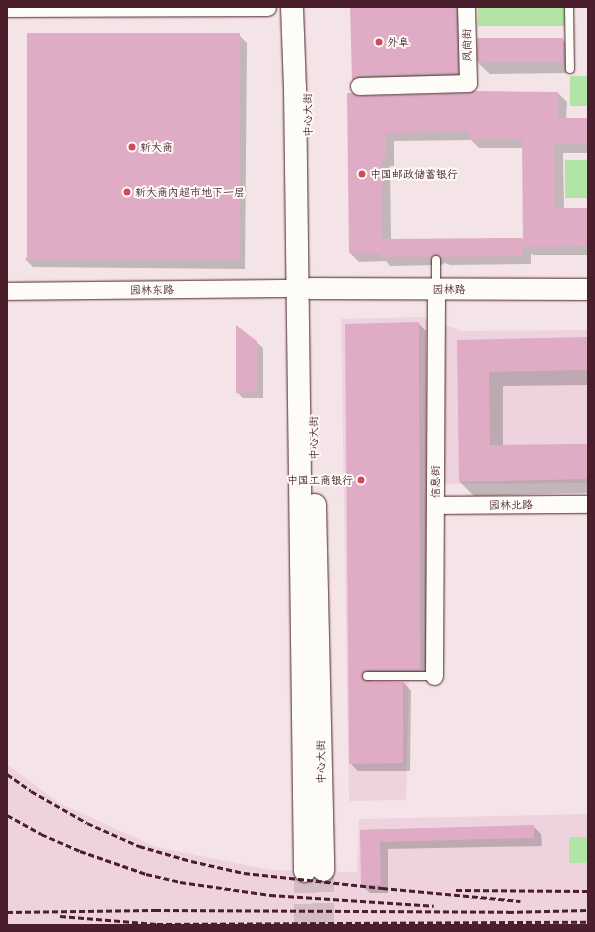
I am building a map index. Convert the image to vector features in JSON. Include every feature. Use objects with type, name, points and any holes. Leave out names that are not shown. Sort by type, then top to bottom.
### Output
[{"type":"main road","name":"中心大街","points":[[292,7],[304,288]]},
{"type":"main road","name":"中心大街","points":[[306,7],[304,288],[314,870]]},
{"type":"street","points":[[7,8],[267,7]]},
{"type":"street","name":"风尚街","points":[[359,86],[468,83],[466,7]]},
{"type":"street","name":"园林路","points":[[304,288],[588,289]]},
{"type":"street","name":"园林东路","points":[[7,291],[304,288]]},
{"type":"street","name":"信息街","points":[[434,676],[436,289]]},
{"type":"street","name":"园林北路","points":[[434,505],[588,504]]},
{"type":"lane","points":[[570,7],[570,69]]},
{"type":"lane","points":[[436,260],[436,289]]},
{"type":"lane","points":[[367,676],[434,676]]},
{"type":"shaded area","points":[[421,317],[462,331],[588,330],[588,483],[429,484],[426,675],[409,675],[406,800],[349,801],[341,319]]},
{"type":"shaded area","points":[[7,764],[59,803],[156,847],[271,870],[357,872],[359,819],[588,814],[588,925],[7,925]]},
{"type":"green space","points":[[478,7],[566,7],[566,26],[478,26]]},
{"type":"green space","points":[[570,76],[588,76],[588,106],[570,106]]},
{"type":"green space","points":[[565,160],[588,160],[588,198],[565,198]]},
{"type":"green space","points":[[569,837],[588,837],[588,863],[569,863]]},
{"type":"building","points":[[350,7],[456,7],[458,73],[359,76],[352,80]]},
{"type":"building","name":"新大商","points":[[27,33],[240,33],[240,260],[27,260]]},
{"type":"building","points":[[477,38],[563,38],[563,62],[477,62]]},
{"type":"building","points":[[473,91],[558,92],[558,118],[588,118],[588,144],[554,144],[555,208],[588,208],[588,246],[523,247],[522,139],[469,140],[469,131],[386,133],[386,157],[381,157],[382,239],[522,238],[523,256],[440,257],[436,255],[432,257],[380,257],[380,253],[349,253],[347,93],[352,93],[359,96],[468,93]]},
{"type":"building","points":[[419,322],[420,670],[367,670],[362,673],[362,678],[367,681],[403,682],[403,763],[349,764],[345,324]]},
{"type":"building","points":[[236,325],[257,341],[257,392],[236,393]]},
{"type":"building","points":[[588,337],[588,370],[489,372],[490,445],[588,444],[588,479],[459,482],[457,340]]},
{"type":"building","points":[[534,825],[534,838],[380,842],[381,885],[361,885],[360,830]]},
{"type":"tunnel","points":[[323,870],[323,925]]},
{"type":"tunnel","points":[[305,871],[305,925]]},
{"type":"railway","points":[[7,774],[31,791],[87,823],[139,846],[191,861],[244,873],[520,901]]},
{"type":"railway","points":[[7,815],[41,834],[80,851],[146,874],[180,882],[270,895],[434,906]]},
{"type":"railway","points":[[456,890],[588,891]]},
{"type":"railway","points":[[7,912],[155,910],[508,912],[588,910]]},
{"type":"railway","points":[[60,916],[157,924],[588,922]]},
{"type":"place","name":"外阜","points":[[379,42]]},
{"type":"place","name":"新大商","points":[[132,147]]},
{"type":"place","name":"中国邮政储蓄银行","points":[[362,174]]},
{"type":"place","name":"新大商内超市地下一层","points":[[127,192]]},
{"type":"place","name":"中国工商银行","points":[[361,480]]}]
